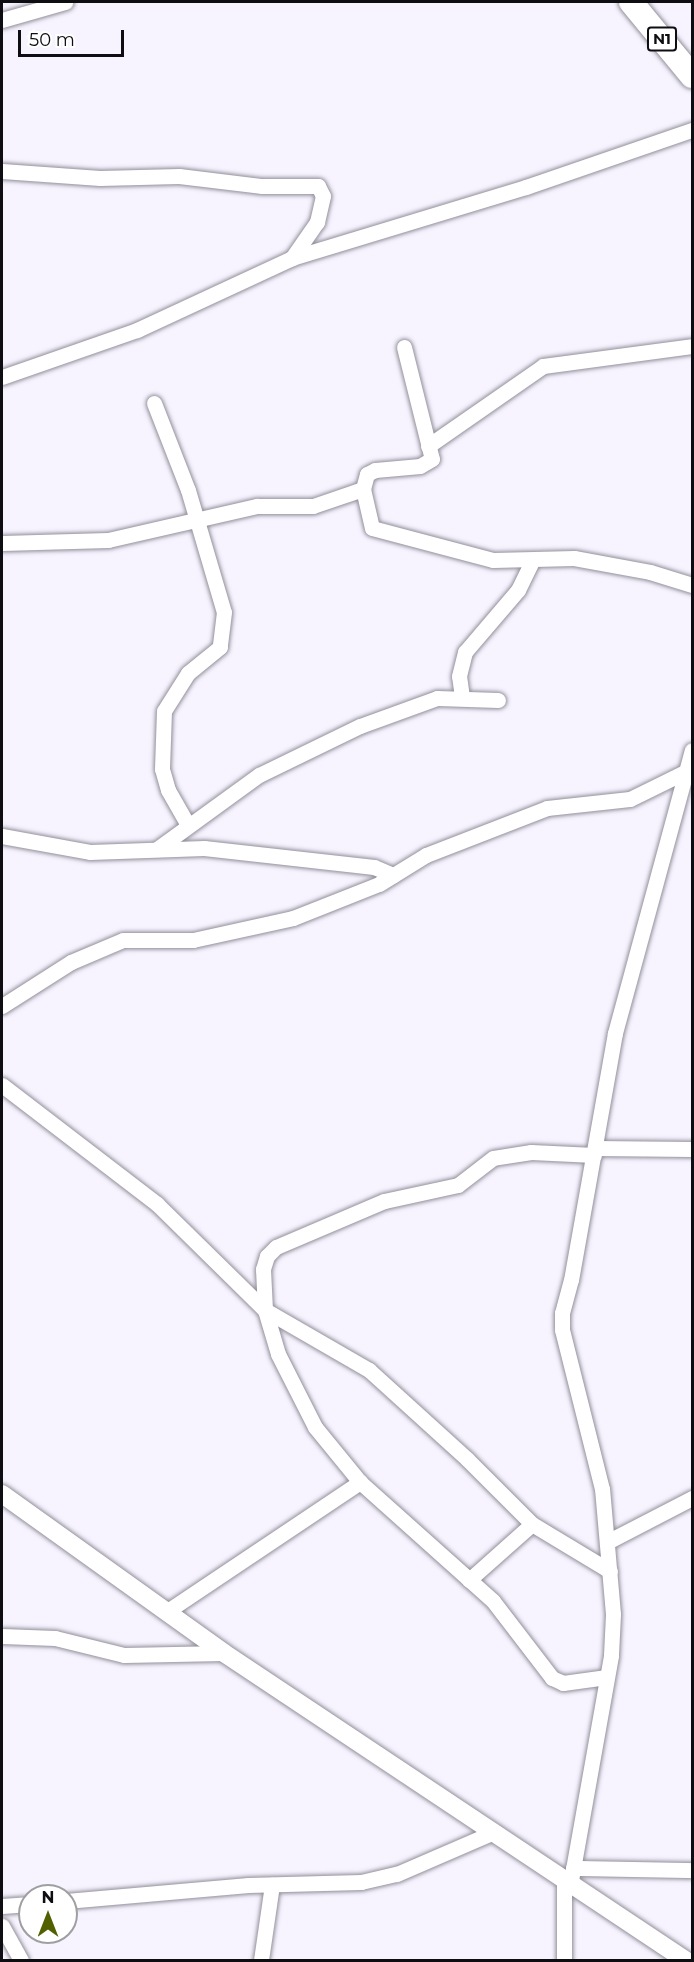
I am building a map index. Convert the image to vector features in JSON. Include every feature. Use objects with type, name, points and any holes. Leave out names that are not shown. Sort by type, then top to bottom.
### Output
[{"type":"highway","name":"N1","points":[[631,2],[693,76]]},
{"type":"street","points":[[2,20],[65,2]]},
{"type":"street","points":[[2,377],[137,330],[292,258],[526,187],[693,130]]},
{"type":"street","points":[[2,171],[100,178],[179,176],[262,186],[318,186],[323,189],[323,196],[318,222],[292,258]]},
{"type":"street","points":[[428,446],[543,366],[693,346]]},
{"type":"street","points":[[404,347],[430,463],[375,470],[367,474],[363,489],[369,521],[379,532],[493,560],[532,561],[574,558],[605,562],[693,585]]},
{"type":"street","points":[[154,403],[172,443],[222,594],[224,612],[220,647],[188,673],[164,711],[162,769],[168,790],[188,825]]},
{"type":"street","points":[[2,543],[108,540],[195,518],[257,506],[313,506],[363,489]]},
{"type":"street","points":[[462,697],[459,676],[465,652],[518,590],[532,561]]},
{"type":"street","points":[[157,849],[259,775],[341,735],[437,699],[462,697],[498,700]]},
{"type":"street","points":[[564,1960],[569,1879],[607,1677],[613,1614],[602,1489],[562,1330],[562,1313],[615,1033],[693,750]]},
{"type":"street","points":[[2,1006],[71,962],[123,940],[193,940],[293,918],[393,875],[426,855],[547,808],[630,799],[687,771]]},
{"type":"street","points":[[2,836],[90,852],[204,848],[374,867],[393,875]]},
{"type":"street","points":[[2,1085],[157,1204],[265,1310],[369,1370],[467,1459],[532,1524],[610,1571]]},
{"type":"street","points":[[607,1677],[563,1683],[552,1678],[492,1601],[360,1482],[303,1406],[278,1354],[265,1310],[263,1269],[267,1256],[276,1247],[384,1201],[458,1185],[493,1158],[531,1152],[693,1149]]},
{"type":"street","points":[[166,1612],[360,1482]]},
{"type":"street","points":[[2,1494],[224,1653],[569,1879],[685,1960]]},
{"type":"street","points":[[607,1542],[693,1498]]},
{"type":"street","points":[[469,1580],[532,1524]]},
{"type":"street","points":[[2,1636],[55,1638],[124,1655],[224,1653]]},
{"type":"street","points":[[78,1900],[272,1885],[361,1882],[397,1874],[494,1832]]},
{"type":"street","points":[[569,1879],[693,1870]]},
{"type":"street","points":[[261,1960],[272,1885]]},
{"type":"street","points":[[2,1906],[18,1905]]},
{"type":"street","points":[[2,1926],[21,1960]]}]
